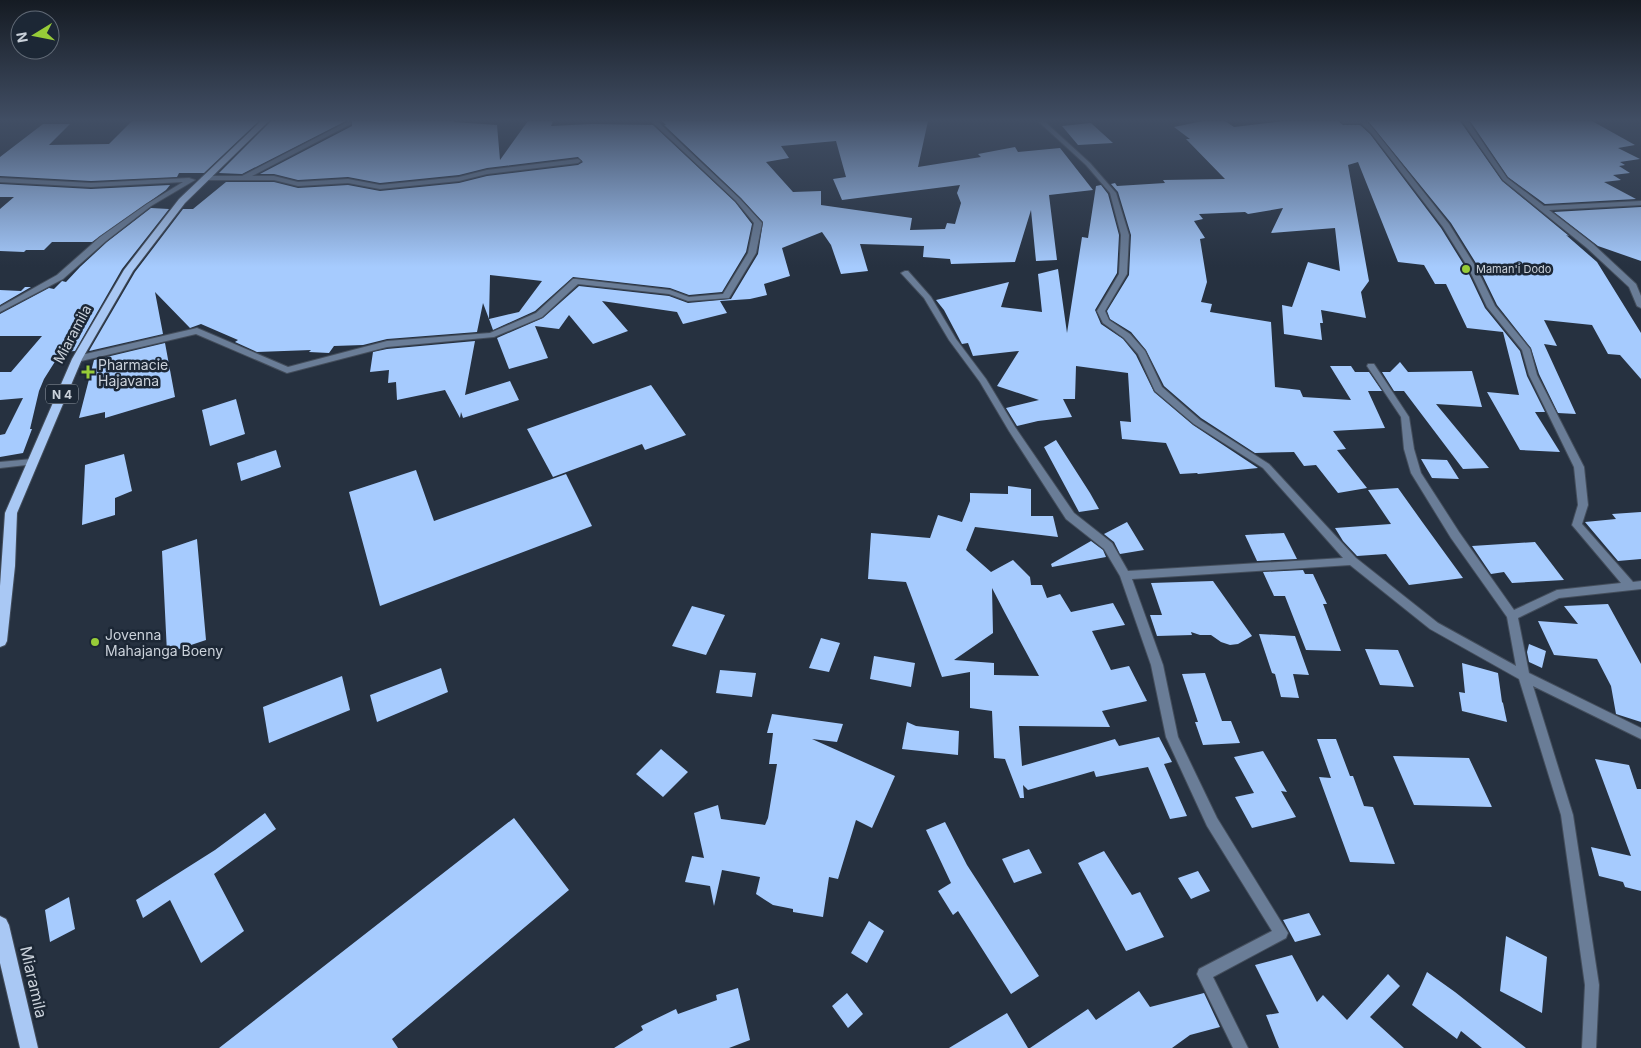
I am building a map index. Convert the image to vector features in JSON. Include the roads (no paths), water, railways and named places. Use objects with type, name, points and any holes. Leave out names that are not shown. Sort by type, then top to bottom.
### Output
[{"type":"main road","name":"Miaramila","points":[[0,641],[9,566],[11,513],[77,359],[129,270],[182,200],[209,170]]},
{"type":"main road","name":"Miaramila","points":[[0,925],[29,1048]]},
{"type":"street","points":[[242,178],[258,170]]},
{"type":"street","points":[[0,180],[91,185],[199,179],[274,178],[298,184],[348,181],[380,187],[459,179],[502,170]]},
{"type":"street","points":[[77,359],[198,331],[287,370],[387,344],[491,335],[539,315],[576,281],[670,292],[688,299],[726,296],[752,253],[758,223],[738,200],[706,170]]},
{"type":"street","points":[[1093,170],[1113,193],[1126,235],[1124,274],[1101,311],[1106,321],[1127,336],[1142,353],[1158,389],[1197,422],[1266,466],[1352,561],[1434,626],[1524,676],[1641,734]]},
{"type":"street","points":[[1402,170],[1446,226],[1473,269],[1491,307],[1526,349],[1533,375],[1579,467],[1583,505],[1578,524],[1636,586]]},
{"type":"street","points":[[1499,170],[1505,179],[1590,246],[1633,286],[1641,306]]},
{"type":"street","points":[[0,310],[60,277],[103,239],[149,205],[199,179]]},
{"type":"street","points":[[1544,208],[1641,204]]},
{"type":"street","points":[[905,272],[926,297],[953,340],[983,381],[1012,429],[1070,516],[1108,546],[1125,575],[1157,665],[1172,737],[1212,822],[1281,933],[1204,974],[1242,1048]]},
{"type":"street","points":[[1371,366],[1405,416],[1409,449],[1416,473],[1455,535],[1512,616],[1524,676],[1566,815],[1592,985],[1589,1048]]},
{"type":"street","points":[[0,465],[32,462]]},
{"type":"street","points":[[1125,575],[1352,561]]},
{"type":"street","points":[[1512,616],[1557,594],[1636,586]]},
{"type":"place","name":"Maman'i Dodo","points":[[1466,269]]},
{"type":"place","name":"Pharmacie Hajavana","points":[[88,372]]},
{"type":"place","name":"Jovenna Mahajanga Boeny","points":[[95,642]]}]
